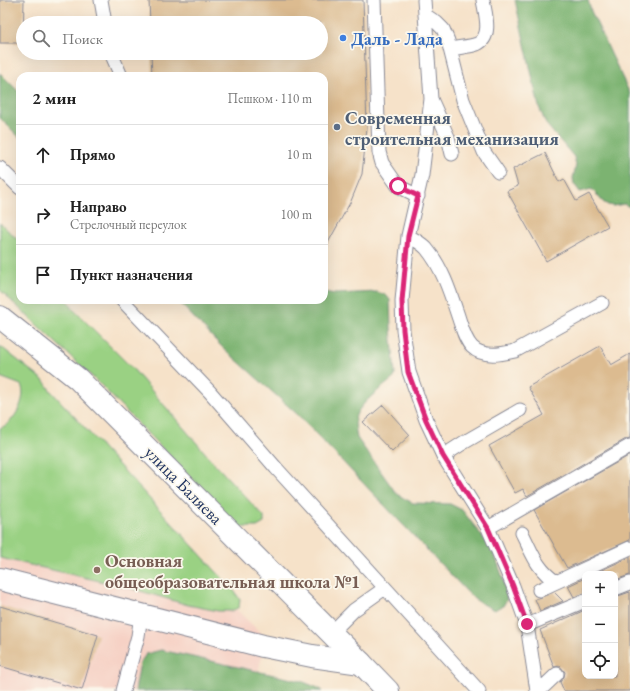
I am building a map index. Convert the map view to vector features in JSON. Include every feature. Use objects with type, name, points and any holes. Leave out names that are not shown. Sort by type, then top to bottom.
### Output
[{"type":"street","name":"улица Баляева","points":[[0,316],[78,379],[361,662],[388,691]]},
{"type":"street","points":[[0,579],[263,646],[312,656],[361,662]]},
{"type":"lane","points":[[101,0],[104,16]]},
{"type":"lane","points":[[374,0],[379,152],[382,163],[398,186],[418,196]]},
{"type":"lane","points":[[424,0],[431,99],[423,168],[408,236],[402,301],[403,330],[408,372],[426,420],[443,456],[488,528],[513,586],[527,624],[538,691]]},
{"type":"lane","points":[[451,49],[478,44],[483,40],[487,26],[483,0]]},
{"type":"lane","points":[[425,15],[438,23],[443,29],[451,49],[463,100],[484,152],[498,172]]},
{"type":"lane","points":[[114,60],[119,72]]},
{"type":"lane","points":[[431,99],[448,137],[452,154]]},
{"type":"lane","points":[[0,168],[16,184]]},
{"type":"lane","points":[[408,236],[425,247],[438,267],[466,339],[472,347],[481,353],[500,354],[515,351],[602,303]]},
{"type":"lane","points":[[126,304],[210,392],[276,468],[479,691]]},
{"type":"lane","points":[[443,456],[520,410]]},
{"type":"lane","points":[[488,528],[630,446]]},
{"type":"lane","points":[[522,533],[537,564],[545,574],[556,582]]},
{"type":"lane","points":[[538,590],[630,548]]},
{"type":"lane","points":[[618,588],[630,583]]},
{"type":"lane","points":[[331,632],[354,610],[385,588]]},
{"type":"lane","points":[[527,624],[582,602]]},
{"type":"lane","points":[[123,691],[138,636],[141,614]]},
{"type":"lane","points":[[538,691],[557,674]]},
{"type":"shaded area","name":"Основная общеобразовательная школа №1","points":[[0,445],[126,505],[263,635],[263,652],[253,691],[0,691]]},
{"type":"green space","points":[[515,0],[588,0],[591,11],[630,94],[630,207],[624,204],[613,206],[608,205],[603,202],[592,189],[580,192],[574,184],[573,178],[576,165],[574,157],[546,124],[539,107]]},
{"type":"green space","points":[[0,73],[16,89],[16,134],[0,118]]},
{"type":"green space","points":[[0,223],[16,238],[16,304],[70,304],[133,369],[213,462],[264,517],[264,523],[257,527],[238,527],[101,385],[0,290]]},
{"type":"green space","points":[[377,292],[386,295],[390,300],[395,374],[394,378],[360,408],[355,419],[357,438],[396,493],[413,503],[450,504],[462,510],[493,550],[503,578],[507,599],[503,606],[494,610],[474,599],[297,414],[221,346],[181,304],[328,304],[328,293],[335,294]]},
{"type":"green space","points":[[0,346],[44,381],[50,390],[235,592],[240,600],[239,607],[232,611],[218,611],[188,605],[130,588],[0,558],[0,428],[15,416],[21,403],[23,390],[21,385],[0,377]]},
{"type":"green space","points":[[161,650],[301,681],[323,691],[135,691],[140,663],[146,654]]},
{"type":"building","points":[[0,0],[24,0],[24,16],[16,16],[16,43],[0,43]]},
{"type":"building","name":"Даль - Лада","points":[[149,0],[363,0],[367,128],[362,174],[351,201],[328,243],[328,72],[152,72],[151,60],[328,60],[328,16],[150,16]]},
{"type":"building","points":[[545,153],[559,182],[564,179],[576,201],[589,194],[608,226],[546,261],[507,191],[518,186],[513,169]]},
{"type":"building","points":[[600,346],[611,365],[630,354],[630,438],[527,496],[523,489],[515,493],[489,446],[544,415],[528,387]]},
{"type":"building","points":[[383,405],[410,435],[392,452],[363,422]]},
{"type":"building","points":[[630,455],[630,540],[567,568],[534,510]]},
{"type":"building","points":[[630,557],[630,575],[618,579],[618,571],[600,571]]},
{"type":"building","points":[[582,579],[582,594],[574,597],[568,586]]},
{"type":"building","points":[[554,592],[563,601],[540,611],[535,599]]},
{"type":"building","points":[[630,592],[630,691],[564,691],[560,682],[564,677],[565,672],[560,666],[554,667],[540,630],[582,611],[582,679],[618,679],[618,596]]},
{"type":"building","points":[[0,606],[98,635],[82,690],[0,666]]},
{"type":"place","name":"Даль - Лада","points":[[343,38]]},
{"type":"place","name":"Современная строительная механизация","points":[[337,127]]},
{"type":"place","name":"Основная общеобразовательная школа №1","points":[[97,570]]},
{"type":"route","points":[[398,186],[418,196],[408,236],[402,301],[403,330],[408,372],[426,420],[443,456],[488,528],[513,586],[527,624]]}]
